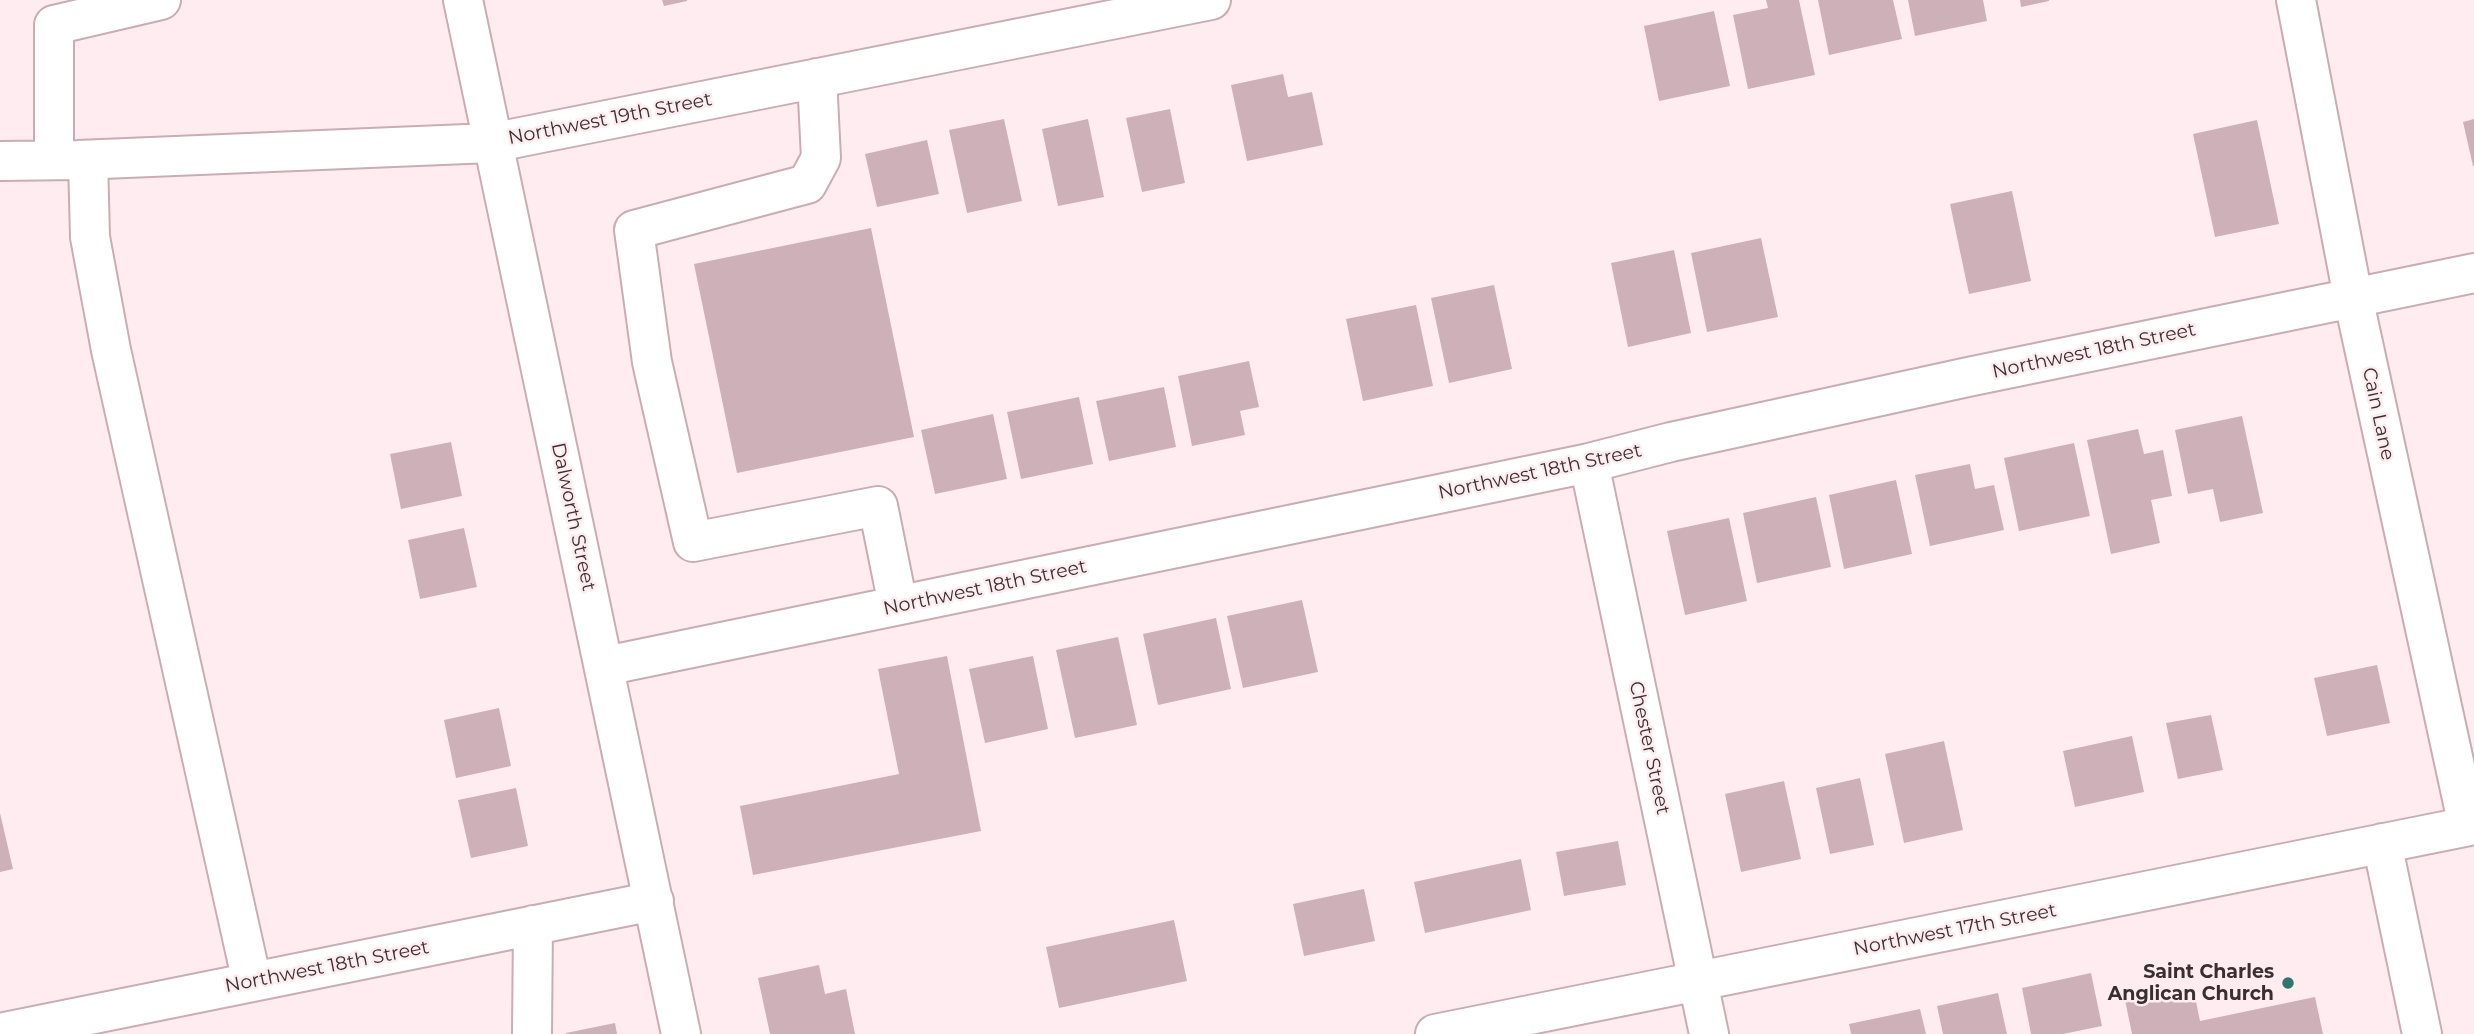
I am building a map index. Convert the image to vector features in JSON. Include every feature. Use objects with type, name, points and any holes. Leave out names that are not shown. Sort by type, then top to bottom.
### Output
[{"type":"street","points":[[161,0],[51,13],[71,160],[253,982]]},
{"type":"street","name":"Dalworth Street","points":[[463,0],[491,143],[605,666],[681,1034]]},
{"type":"street","name":"Northwest 19th Street","points":[[0,161],[491,143],[1211,0]]},
{"type":"street","name":"Cain Lane","points":[[2296,0],[2353,297],[2471,825]]},
{"type":"street","points":[[817,78],[821,158],[807,184],[634,230],[652,362],[693,542],[878,506],[898,606]]},
{"type":"street","name":"Northwest 18th Street","points":[[605,666],[1589,463],[1671,442],[1955,380],[2474,273]]},
{"type":"street","name":"Chester Street","points":[[1589,463],[1709,1034]]},
{"type":"street","name":"Northwest 17th Street","points":[[1435,1034],[2471,825]]},
{"type":"street","points":[[2382,843],[2422,1034]]},
{"type":"street","name":"Northwest 18th Street","points":[[0,1033],[653,901]]},
{"type":"street","points":[[533,925],[533,1034]]},
{"type":"building","points":[[662,0],[687,0],[687,1],[664,6]]},
{"type":"building","points":[[1766,0],[1799,0],[1815,75],[1748,89],[1733,15],[1768,8]]},
{"type":"building","points":[[1818,0],[1893,0],[1902,39],[1829,55]]},
{"type":"building","points":[[1908,0],[1983,0],[1987,21],[1915,36]]},
{"type":"building","points":[[2020,0],[2049,0],[2049,1],[2021,7]]},
{"type":"building","points":[[1714,11],[1730,86],[1659,101],[1644,26]]},
{"type":"building","points":[[1283,74],[1288,97],[1312,92],[1323,145],[1247,161],[1231,85]]},
{"type":"building","points":[[1170,109],[1185,183],[1142,192],[1126,118]]},
{"type":"building","points":[[1004,119],[1022,201],[967,213],[949,130]]},
{"type":"building","points":[[1088,119],[1104,197],[1058,206],[1042,129]]},
{"type":"building","points":[[2474,119],[2474,166],[2473,166],[2463,122]]},
{"type":"building","points":[[2257,120],[2279,224],[2215,237],[2193,134]]},
{"type":"building","points":[[927,140],[939,194],[877,207],[865,154]]},
{"type":"building","points":[[2012,191],[2031,281],[1969,294],[1950,204]]},
{"type":"building","points":[[871,228],[914,437],[737,473],[694,264]]},
{"type":"building","points":[[1761,238],[1778,317],[1707,332],[1691,253]]},
{"type":"building","points":[[1674,250],[1691,333],[1628,347],[1611,263]]},
{"type":"building","points":[[1494,285],[1512,369],[1449,383],[1431,298]]},
{"type":"building","points":[[1416,305],[1433,386],[1363,401],[1346,319]]},
{"type":"building","points":[[1249,361],[1259,407],[1240,411],[1245,435],[1192,446],[1178,376]]},
{"type":"building","points":[[1164,387],[1176,447],[1109,461],[1096,401]]},
{"type":"building","points":[[1079,397],[1093,464],[1021,479],[1007,412]]},
{"type":"building","points":[[993,414],[1007,479],[935,494],[921,430]]},
{"type":"building","points":[[2242,416],[2263,513],[2220,522],[2213,489],[2188,494],[2175,430]]},
{"type":"building","points":[[2138,429],[2144,454],[2163,450],[2172,496],[2151,500],[2160,543],[2111,554],[2087,440]]},
{"type":"building","points":[[451,442],[462,496],[401,509],[390,454]]},
{"type":"building","points":[[2074,443],[2090,516],[2019,531],[2004,458]]},
{"type":"building","points":[[1970,464],[1975,489],[1994,485],[2004,530],[1930,546],[1915,475]]},
{"type":"building","points":[[1896,480],[1912,554],[1844,569],[1829,495]]},
{"type":"building","points":[[1816,497],[1831,567],[1757,583],[1743,513]]},
{"type":"building","points":[[1729,518],[1747,601],[1685,615],[1667,531]]},
{"type":"building","points":[[464,528],[477,587],[420,599],[408,540]]},
{"type":"building","points":[[1302,600],[1318,672],[1243,688],[1227,616]]},
{"type":"building","points":[[1216,618],[1231,689],[1158,705],[1143,634]]},
{"type":"building","points":[[1118,637],[1137,725],[1075,738],[1056,650]]},
{"type":"building","points":[[947,656],[981,831],[753,875],[740,806],[899,774],[878,669]]},
{"type":"building","points":[[1033,656],[1048,729],[985,743],[969,669]]},
{"type":"building","points":[[2377,665],[2390,723],[2327,736],[2314,678]]},
{"type":"building","points":[[499,708],[511,766],[456,778],[444,720]]},
{"type":"building","points":[[2211,715],[2223,770],[2178,779],[2166,723]]},
{"type":"building","points":[[2132,736],[2144,792],[2075,807],[2063,751]]},
{"type":"building","points":[[1944,741],[1963,830],[1904,843],[1885,754]]},
{"type":"building","points":[[1860,778],[1874,845],[1830,854],[1816,788]]},
{"type":"building","points":[[1784,781],[1801,859],[1741,872],[1725,794]]},
{"type":"building","points":[[516,788],[528,846],[471,858],[458,800]]},
{"type":"building","points":[[0,813],[13,869],[0,872]]},
{"type":"building","points":[[1618,841],[1626,885],[1564,896],[1556,852]]},
{"type":"building","points":[[1521,859],[1531,910],[1425,933],[1414,882]]},
{"type":"building","points":[[1364,889],[1375,941],[1304,956],[1293,904]]},
{"type":"building","points":[[1174,920],[1187,981],[1059,1008],[1046,947]]},
{"type":"building","points":[[819,965],[825,994],[846,989],[855,1034],[770,1034],[758,978]]},
{"type":"building","points":[[2091,973],[2102,1026],[2063,1034],[2031,1034],[2022,988]]},
{"type":"building","points":[[2193,987],[2200,1021],[2315,997],[2323,1034],[2132,1034],[2125,1000]]},
{"type":"building","points":[[1998,993],[2007,1034],[1943,1034],[1937,1006]]},
{"type":"building","points":[[1920,1009],[1926,1034],[1851,1034],[1849,1024]]},
{"type":"building","points":[[615,1023],[617,1034],[566,1034],[566,1033]]},
{"type":"place","name":"Saint Charles Anglican Church","points":[[2288,983]]}]
